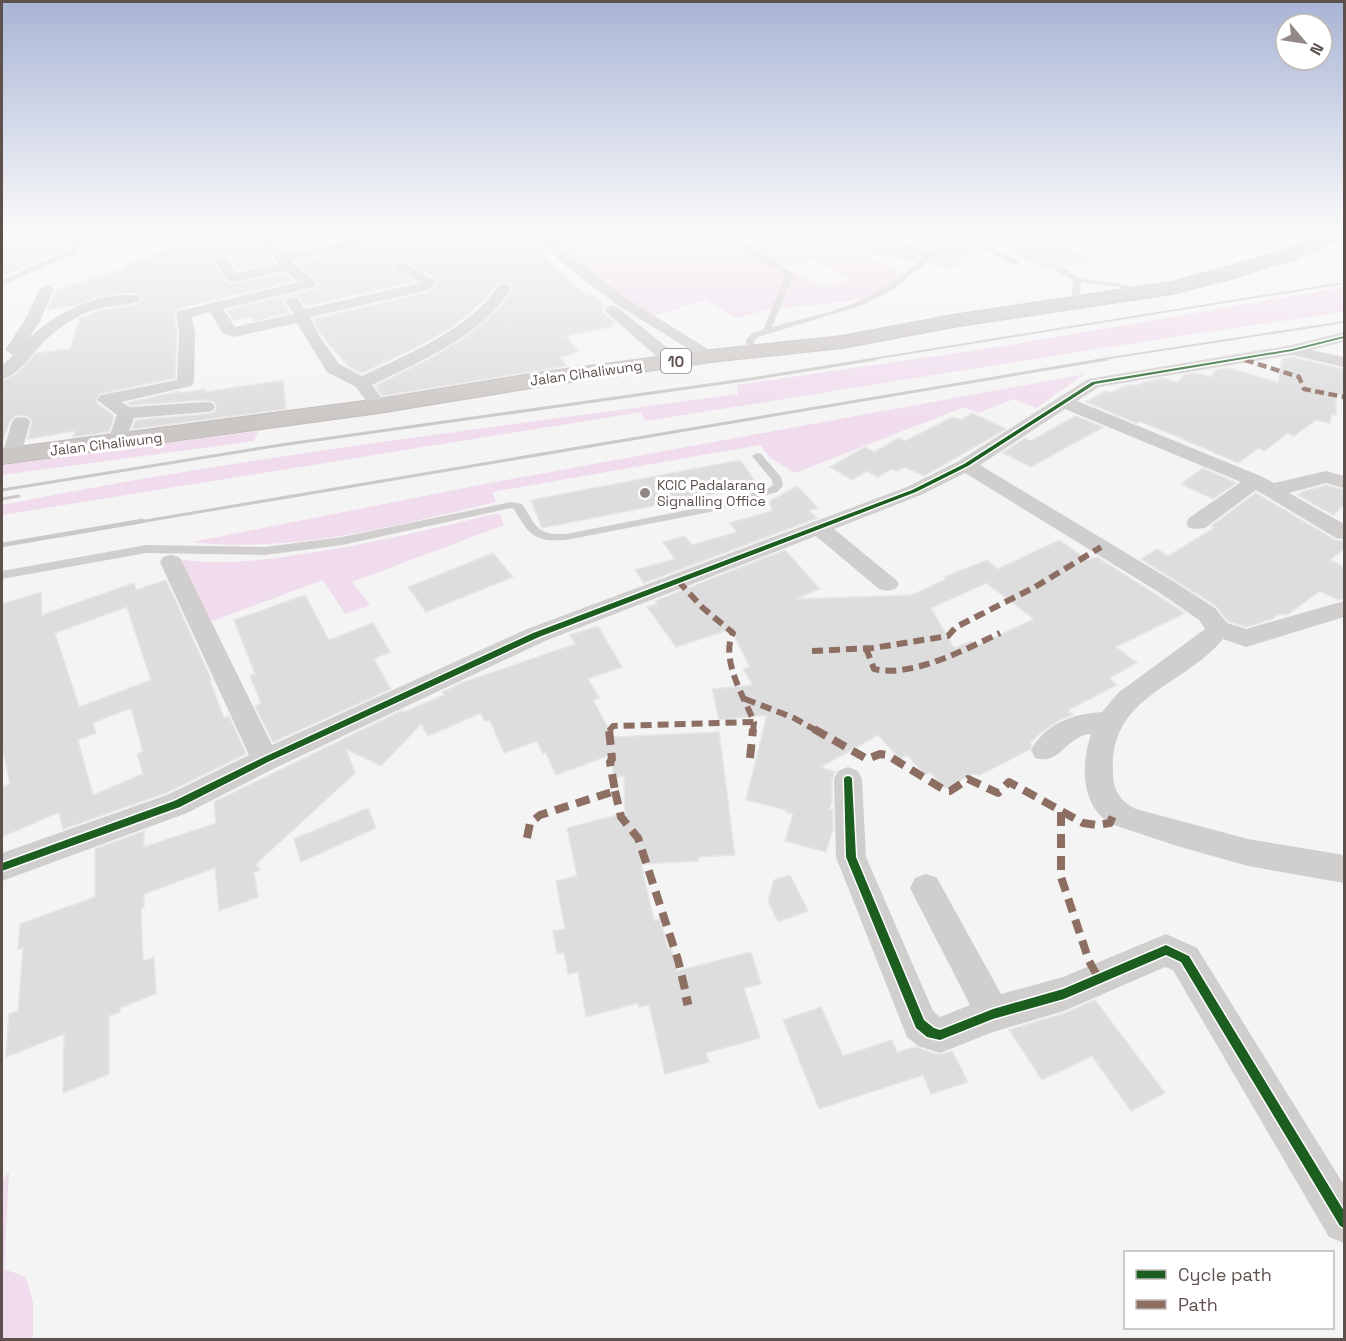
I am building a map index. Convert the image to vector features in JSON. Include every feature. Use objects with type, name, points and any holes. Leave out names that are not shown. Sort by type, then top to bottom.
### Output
[{"type":"highway","name":"Jalan Cihaliwung","points":[[6,456],[379,406],[543,379],[711,356],[842,342],[953,321],[1124,296]]},
{"type":"street","points":[[2,373],[44,296]]},
{"type":"street","points":[[206,407],[127,413],[106,400],[113,396],[185,383],[187,379],[184,314],[265,296]]},
{"type":"street","points":[[289,296],[310,334],[333,368],[362,383],[379,406]]},
{"type":"street","points":[[214,307],[229,330],[234,332],[388,296]]},
{"type":"street","points":[[362,383],[414,357],[456,332],[491,306],[500,296]]},
{"type":"street","points":[[596,296],[674,362]]},
{"type":"street","points":[[614,296],[711,356]]},
{"type":"street","points":[[2,373],[38,338],[75,311],[100,302],[134,299]]},
{"type":"street","points":[[2,867],[177,804],[265,760],[536,635],[914,491],[966,465],[1094,383],[1292,350],[1344,337]]},
{"type":"street","points":[[1292,350],[1344,362]]},
{"type":"street","points":[[1063,402],[1263,485],[1344,533]]},
{"type":"street","points":[[116,443],[127,413]]},
{"type":"street","points":[[6,456],[21,422]]},
{"type":"street","points":[[966,465],[1168,588],[1207,614],[1218,629],[1246,638],[1344,609]]},
{"type":"street","points":[[1197,523],[1263,485],[1296,486],[1326,477],[1344,482]]},
{"type":"street","points":[[819,528],[887,584]]},
{"type":"street","points":[[171,562],[265,760]]},
{"type":"street","points":[[1218,629],[1212,639],[1184,657],[1120,706],[1108,722],[1096,765],[1104,794],[1110,806],[1120,814],[1170,831],[1248,852],[1344,869]]},
{"type":"street","points":[[1045,750],[1066,728],[1075,724],[1108,722]]},
{"type":"street","points":[[848,779],[851,857],[920,1024],[931,1033],[940,1035],[993,1014],[1064,994],[1166,950],[1175,953],[1185,959],[1344,1222]]},
{"type":"street","points":[[926,888],[993,1014]]},
{"type":"lane","points":[[766,332],[781,296]]},
{"type":"lane","points":[[751,353],[750,339],[766,332],[844,309],[877,296]]},
{"type":"lane","points":[[1077,296],[1083,302]]},
{"type":"lane","points":[[2,575],[146,549],[265,551],[342,541],[511,505],[518,506],[528,526],[536,533],[547,538],[566,537],[710,509],[773,490],[778,486],[777,479],[757,456]]},
{"type":"shaded area","points":[[623,296],[878,296],[875,298],[767,310],[736,318],[705,300],[651,317]]},
{"type":"shaded area","points":[[1295,296],[1344,296],[1344,312],[646,421],[641,412],[2,515],[2,505],[185,472],[369,444],[738,394],[737,385],[1005,346]]},
{"type":"shaded area","points":[[1085,374],[1036,408],[1014,399],[978,413],[964,407],[795,473],[771,458],[760,445],[492,492],[496,502],[346,535],[269,544],[231,545],[192,542],[490,483]]},
{"type":"shaded area","points":[[258,431],[254,441],[2,475],[2,465]]},
{"type":"shaded area","points":[[499,513],[504,525],[352,582],[370,605],[345,614],[323,580],[212,621],[173,558],[190,561],[242,562],[275,558],[381,540]]},
{"type":"shaded area","points":[[9,1172],[4,1269],[26,1277],[33,1302],[33,1336],[30,1339],[2,1339],[2,1181]]},
{"type":"building","points":[[54,296],[107,296],[73,306],[48,309]]},
{"type":"building","points":[[139,296],[233,296],[177,309],[174,314],[177,333],[175,378],[99,394],[96,402],[114,416],[109,432],[73,437],[75,431],[28,439],[32,421],[27,416],[21,415],[15,416],[10,421],[2,443],[2,381],[16,374],[37,353],[70,349],[80,318],[99,311],[133,305],[143,299]]},
{"type":"building","points":[[290,296],[283,300],[290,313],[254,321],[251,317],[233,320],[227,310]]},
{"type":"building","points":[[293,296],[353,296],[306,306],[299,297]]},
{"type":"building","points":[[414,296],[488,296],[454,326],[417,347],[362,373],[349,367],[320,333],[313,319]]},
{"type":"building","points":[[508,296],[593,296],[603,305],[602,312],[616,323],[612,324],[614,326],[566,336],[579,352],[560,357],[566,366],[383,396],[375,386],[431,358],[469,335],[501,306]]},
{"type":"building","points":[[1292,357],[1344,369],[1344,396],[1336,394],[1336,415],[1331,414],[1330,423],[1316,420],[1294,436],[1288,433],[1264,451],[1259,448],[1238,463],[1157,428],[1139,421],[1136,423],[1086,402],[1105,391],[1110,393],[1127,385],[1138,385],[1165,378],[1177,383],[1184,375],[1197,373],[1210,377],[1216,370],[1228,368],[1278,382],[1282,359]]},
{"type":"building","points":[[283,380],[286,409],[132,429],[136,420],[206,414],[214,412],[217,407],[214,402],[206,400],[131,405],[127,403],[180,391],[180,393],[205,389],[205,392]]},
{"type":"building","points":[[972,413],[1006,429],[924,476],[905,467],[897,471],[892,469],[878,477],[867,471],[852,480],[830,467],[865,447],[874,452],[899,438],[905,441],[953,417],[961,420]]},
{"type":"building","points":[[1075,416],[1103,427],[1031,467],[1003,453],[1025,438],[1031,441]]},
{"type":"building","name":"KCIC Padalarang Signalling Office","points":[[740,460],[758,485],[542,528],[531,500]]},
{"type":"building","points":[[1203,468],[1236,483],[1213,499],[1181,484]]},
{"type":"building","points":[[1326,485],[1344,490],[1344,505],[1333,515],[1298,495]]},
{"type":"building","points":[[797,486],[818,508],[809,511],[817,518],[644,583],[635,570],[675,559],[663,542],[685,536],[692,545],[737,532],[729,523],[772,511],[770,501]]},
{"type":"building","points":[[1256,493],[1335,540],[1344,541],[1344,549],[1330,560],[1344,567],[1344,599],[1338,600],[1320,591],[1287,615],[1279,614],[1272,619],[1246,627],[1228,621],[1216,606],[1141,559],[1157,549],[1168,556],[1214,528],[1211,526]]},
{"type":"building","points":[[1059,540],[1088,560],[1097,557],[1185,613],[1116,647],[1137,663],[1109,678],[1117,685],[1068,710],[1073,715],[1043,731],[1030,743],[1032,745],[1029,750],[980,775],[973,774],[945,788],[930,772],[925,775],[907,755],[900,759],[878,735],[821,767],[835,772],[832,779],[832,802],[829,809],[833,810],[833,829],[826,852],[785,841],[793,814],[786,812],[787,810],[746,800],[767,715],[719,720],[712,689],[753,685],[743,669],[750,667],[731,629],[676,647],[647,607],[657,604],[655,601],[785,550],[820,589],[796,599],[912,595],[947,579],[944,577],[987,560],[998,569]],"holes":[[[986,583],[1034,619],[976,646],[971,641],[954,648],[931,608]]]},
{"type":"building","points":[[493,553],[513,577],[426,612],[408,587]]},
{"type":"building","points":[[166,580],[212,681],[210,681],[224,718],[229,716],[246,754],[166,793],[63,829],[59,812],[2,837],[2,787],[10,784],[2,746],[2,604],[41,592],[42,615],[134,583],[136,590]],"holes":[[[127,607],[151,680],[79,707],[55,633]],[[131,708],[143,751],[137,754],[143,774],[93,795],[78,740],[96,733],[93,723]]]},
{"type":"building","points":[[305,595],[329,640],[373,623],[390,652],[374,659],[391,689],[273,742],[255,706],[261,703],[250,676],[255,674],[234,620]]},
{"type":"building","points":[[598,626],[622,667],[588,679],[599,698],[593,700],[613,737],[719,732],[735,855],[698,857],[698,861],[641,864],[654,921],[660,919],[677,971],[751,952],[761,984],[744,988],[760,1038],[706,1053],[709,1062],[665,1074],[649,1005],[639,1007],[638,1003],[586,1017],[578,972],[568,974],[564,952],[557,954],[553,931],[565,929],[556,881],[577,876],[567,828],[625,813],[624,776],[613,777],[613,754],[556,775],[546,753],[543,754],[537,741],[504,753],[490,720],[484,721],[481,713],[428,736],[421,724],[381,766],[346,749],[355,773],[256,864],[260,870],[254,872],[258,897],[219,911],[215,868],[144,894],[144,907],[141,909],[143,961],[154,957],[156,994],[120,1008],[120,1012],[109,1016],[109,1074],[63,1093],[64,1034],[6,1057],[9,1014],[18,1011],[23,948],[18,949],[20,924],[95,897],[95,849],[144,831],[144,847],[216,823],[214,802],[403,710],[404,712],[444,695],[442,692],[464,682],[575,644],[570,635]]},
{"type":"building","points":[[368,808],[376,828],[301,862],[294,839]]},
{"type":"building","points":[[790,875],[808,911],[778,922],[768,901],[774,880]]},
{"type":"building","points":[[1095,1000],[1165,1093],[1131,1111],[1092,1056],[1042,1080],[1009,1030],[1065,1013]]},
{"type":"building","points":[[821,1007],[843,1056],[892,1040],[897,1052],[916,1047],[939,1055],[952,1051],[968,1082],[931,1094],[923,1075],[819,1109],[783,1020]]},
{"type":"railway","points":[[866,360],[1266,296]]},
{"type":"railway","points":[[1097,360],[1344,322]]},
{"type":"railway","points":[[2,490],[281,445],[751,379],[875,359]]},
{"type":"railway","points":[[133,523],[1107,359]]},
{"type":"railway","points":[[2,499],[19,496]]},
{"type":"railway","points":[[2,545],[142,521]]},
{"type":"marked path","points":[[1245,360],[1299,377],[1304,389],[1344,397]]},
{"type":"marked path","points":[[812,651],[873,648],[948,636],[956,627],[1035,587],[1101,547]]},
{"type":"marked path","points":[[678,581],[703,608],[733,633],[728,643],[729,659],[754,722],[750,758]]},
{"type":"marked path","points":[[866,648],[874,669],[885,672],[937,660],[1000,633]]},
{"type":"marked path","points":[[745,699],[794,718],[867,759],[880,754],[887,755],[946,791],[950,791],[968,779],[998,793],[1009,782],[1070,818],[1083,823],[1097,825],[1110,823],[1115,811]]},
{"type":"marked path","points":[[527,838],[530,823],[540,815],[615,791],[610,762],[612,759],[609,729],[613,726],[754,722]]},
{"type":"marked path","points":[[615,791],[621,817],[638,838],[678,960],[688,1005]]},
{"type":"marked path","points":[[1061,812],[1061,877],[1089,961],[1099,979]]},
{"type":"cycle path","points":[[2,867],[177,804],[265,760],[536,635],[914,491],[966,465],[1094,383],[1292,350],[1344,337]]},
{"type":"cycle path","points":[[848,779],[851,857],[920,1024],[931,1033],[940,1035],[993,1014],[1064,994],[1166,950],[1185,959],[1344,1222]]},
{"type":"place","name":"KCIC Padalarang Signalling Office","points":[[645,493]]}]
